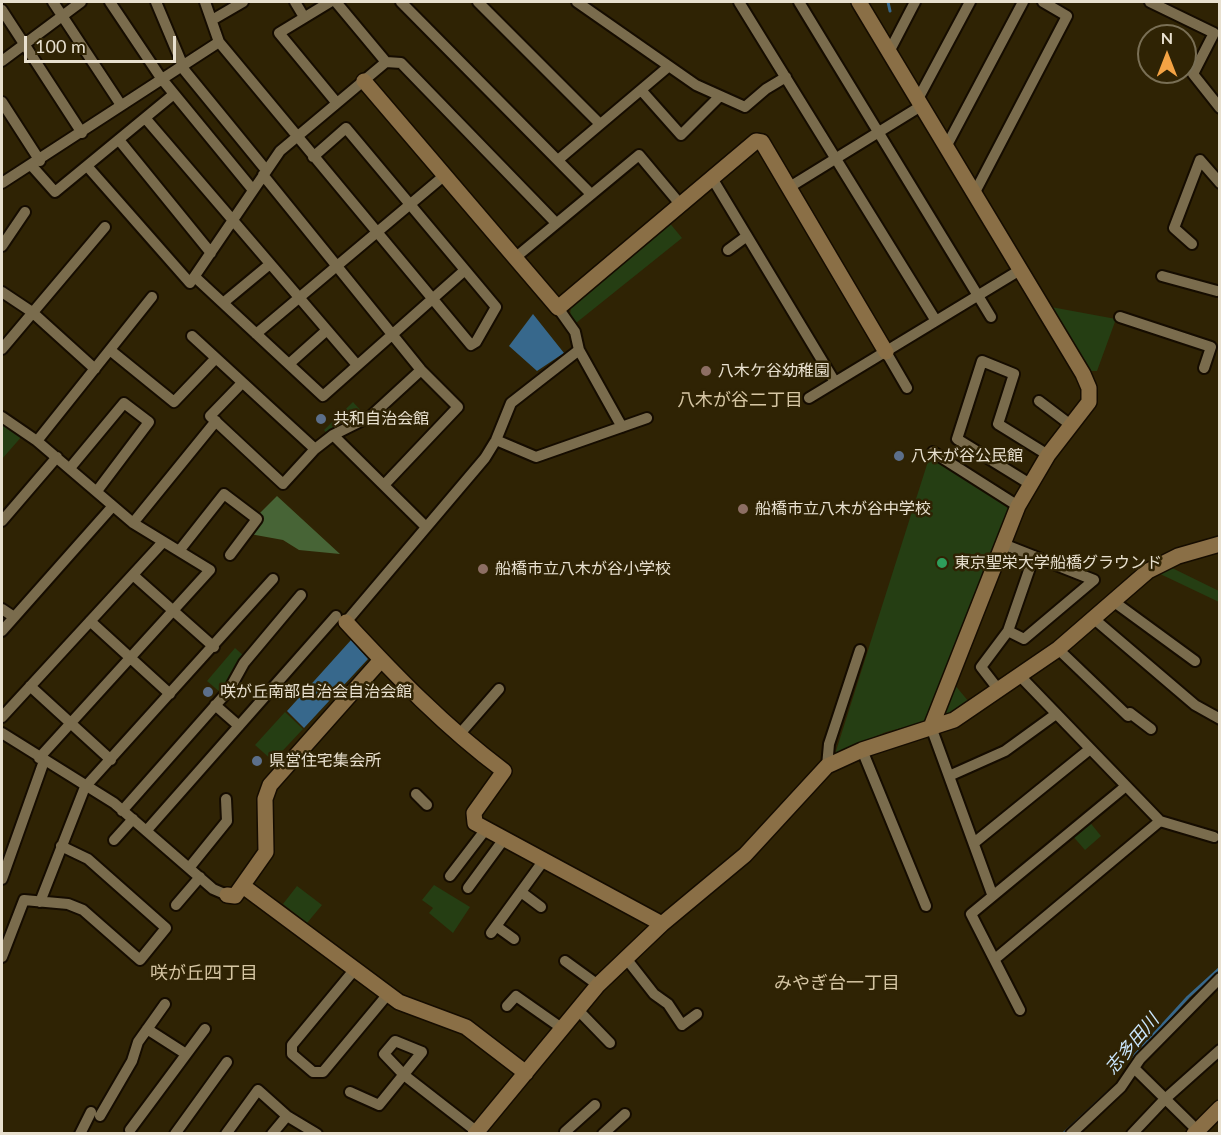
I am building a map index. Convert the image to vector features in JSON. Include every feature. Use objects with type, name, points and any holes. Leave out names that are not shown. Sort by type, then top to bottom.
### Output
[{"type":"street","points":[[53,2],[121,105]]},
{"type":"street","points":[[2,61],[81,2]]},
{"type":"street","points":[[110,2],[161,78],[253,189]]},
{"type":"street","points":[[156,2],[185,71],[421,370],[458,407],[384,485]]},
{"type":"street","points":[[205,2],[219,42],[295,136],[471,345],[476,342],[496,307],[346,128],[313,157]]},
{"type":"street","points":[[212,20],[243,2]]},
{"type":"street","points":[[295,2],[304,17]]},
{"type":"street","points":[[330,2],[279,33],[336,102]]},
{"type":"street","points":[[336,2],[386,62]]},
{"type":"street","points":[[401,2],[591,194]]},
{"type":"street","points":[[478,2],[600,124]]},
{"type":"street","points":[[577,2],[668,67],[719,97],[745,107],[766,89],[786,77]]},
{"type":"street","points":[[739,2],[936,321]]},
{"type":"street","points":[[799,2],[991,317]]},
{"type":"street","points":[[859,2],[1089,388],[1089,402],[1048,455],[1018,506],[931,727],[993,894]]},
{"type":"street","points":[[889,52],[915,2]]},
{"type":"street","points":[[788,188],[879,132],[920,102],[970,2]]},
{"type":"street","points":[[946,147],[1023,2]]},
{"type":"street","points":[[975,194],[1067,16],[1043,2]]},
{"type":"street","points":[[1150,2],[1214,33],[1193,74],[1220,108]]},
{"type":"street","points":[[2,10],[82,133]]},
{"type":"street","points":[[2,183],[82,133],[183,63],[219,42]]},
{"type":"street","points":[[87,166],[189,283],[264,173],[295,136],[386,62],[401,63],[556,223]]},
{"type":"street","points":[[558,160],[668,67]]},
{"type":"street","points":[[364,81],[558,308],[575,332],[579,350],[622,428]]},
{"type":"street","points":[[641,90],[681,135],[719,97]]},
{"type":"street","points":[[2,102],[55,192],[174,94]]},
{"type":"street","points":[[146,119],[357,365]]},
{"type":"street","points":[[119,140],[211,253]]},
{"type":"street","points":[[558,308],[756,141],[762,142],[907,388]]},
{"type":"street","points":[[516,257],[639,156],[680,204]]},
{"type":"street","points":[[1192,244],[1174,228],[1200,160],[1220,183]]},
{"type":"street","points":[[256,334],[445,175]]},
{"type":"street","points":[[712,178],[835,382]]},
{"type":"street","points":[[2,246],[25,212]]},
{"type":"street","points":[[2,349],[105,227]]},
{"type":"street","points":[[728,250],[747,236]]},
{"type":"street","points":[[224,303],[270,264]]},
{"type":"street","points":[[195,277],[323,396],[465,270]]},
{"type":"street","points":[[809,398],[1020,270]]},
{"type":"street","points":[[1162,276],[1217,291]]},
{"type":"street","points":[[2,292],[32,312],[95,369]]},
{"type":"street","points":[[37,441],[152,297]]},
{"type":"street","points":[[1120,317],[1211,347],[1204,369]]},
{"type":"street","points":[[289,364],[327,330]]},
{"type":"street","points":[[192,336],[315,449]]},
{"type":"street","points":[[110,350],[174,402],[216,358]]},
{"type":"street","points":[[147,830],[239,726],[426,527],[484,458],[496,440],[511,403],[518,395],[579,350]]},
{"type":"street","points":[[1030,484],[957,439],[982,361],[1014,374],[998,424],[1048,455]]},
{"type":"street","points":[[242,383],[210,416],[283,484],[315,449],[333,435],[371,416],[421,370]]},
{"type":"street","points":[[1039,401],[1072,426]]},
{"type":"street","points":[[70,468],[124,403],[148,422],[97,491]]},
{"type":"street","points":[[2,417],[37,441],[97,491],[112,507],[163,542],[210,570],[175,612],[70,724],[42,760],[2,879]]},
{"type":"street","points":[[496,440],[536,457],[647,418]]},
{"type":"street","points":[[133,522],[216,421]]},
{"type":"street","points":[[333,435],[426,527]]},
{"type":"street","points":[[933,452],[1018,506]]},
{"type":"street","points":[[2,520],[57,458]]},
{"type":"street","points":[[179,551],[224,494],[257,519],[230,555]]},
{"type":"street","points":[[2,631],[112,507]]},
{"type":"street","points":[[2,717],[163,542]]},
{"type":"street","points":[[1003,544],[1094,580],[1024,639],[1008,631]]},
{"type":"street","points":[[350,1092],[380,1105],[404,1075],[475,1132],[598,985],[662,924],[745,855],[827,766],[862,750],[954,720],[1058,649],[1148,571],[1165,561],[1220,544]]},
{"type":"street","points":[[998,689],[981,667],[1008,631],[1034,556]]},
{"type":"street","points":[[133,575],[214,647]]},
{"type":"street","points":[[39,902],[85,787],[214,647],[273,579]]},
{"type":"street","points":[[122,810],[229,690],[244,663],[301,595]]},
{"type":"street","points":[[1113,601],[1195,661]]},
{"type":"street","points":[[2,609],[14,617]]},
{"type":"street","points":[[1093,618],[1195,705],[1220,719]]},
{"type":"street","points":[[341,619],[412,693],[458,735],[504,771],[473,817],[476,824],[662,924]]},
{"type":"street","points":[[90,621],[170,694]]},
{"type":"street","points":[[1058,649],[1128,716],[1130,713],[1151,729]]},
{"type":"street","points":[[827,766],[829,744],[860,650]]},
{"type":"street","points":[[2,733],[122,810],[213,889],[227,896],[235,896],[266,852],[265,799],[270,785],[381,660]]},
{"type":"street","points":[[1020,676],[1160,821],[1214,837]]},
{"type":"street","points":[[30,686],[111,760]]},
{"type":"street","points":[[458,735],[499,688]]},
{"type":"street","points":[[215,705],[239,726]]},
{"type":"street","points":[[949,776],[1005,751],[1056,714]]},
{"type":"street","points":[[974,843],[1090,749]]},
{"type":"street","points":[[862,750],[926,906]]},
{"type":"street","points":[[1020,1010],[971,915],[993,894],[1126,786]]},
{"type":"street","points":[[416,794],[427,805]]},
{"type":"street","points":[[189,868],[227,821],[226,799]]},
{"type":"street","points":[[114,840],[133,819]]},
{"type":"street","points":[[995,959],[1160,821]]},
{"type":"street","points":[[450,876],[486,829]]},
{"type":"street","points":[[468,888],[504,839]]},
{"type":"street","points":[[2,957],[22,902],[68,904],[83,910],[140,960],[166,928],[88,859],[61,846]]},
{"type":"street","points":[[514,939],[494,929],[544,860]]},
{"type":"street","points":[[176,905],[200,877]]},
{"type":"street","points":[[243,885],[399,1002],[466,1027],[526,1073]]},
{"type":"street","points":[[521,892],[541,907]]},
{"type":"street","points":[[625,957],[654,993],[668,1004],[682,1024],[697,1014]]},
{"type":"street","points":[[565,961],[598,985]]},
{"type":"street","points":[[355,969],[292,1045],[292,1054],[313,1072],[323,1072],[388,994]]},
{"type":"street","points":[[1071,1134],[1121,1087],[1140,1059],[1220,978]]},
{"type":"street","points":[[507,1006],[516,996],[562,1029]]},
{"type":"street","points":[[80,1134],[96,1114],[147,1029],[165,1004]]},
{"type":"street","points":[[578,1010],[610,1043]]},
{"type":"street","points":[[147,1029],[186,1054]]},
{"type":"street","points":[[130,1130],[206,1029]]},
{"type":"street","points":[[1132,1134],[1165,1099],[1220,1050]]},
{"type":"street","points":[[175,1134],[227,1062]]},
{"type":"street","points":[[1135,1069],[1196,1132],[1220,1108]]},
{"type":"street","points":[[226,1134],[258,1090],[287,1116],[317,1134]]},
{"type":"street","points":[[565,1132],[595,1105]]},
{"type":"street","points":[[603,1134],[625,1114]]},
{"type":"street","points":[[272,1134],[287,1116]]},
{"type":"green space","points":[[668,221],[682,238],[576,323],[570,317],[571,305]]},
{"type":"green space","points":[[1051,307],[1116,319],[1097,371],[1089,371]]},
{"type":"green space","points":[[353,402],[364,414],[327,434],[324,430]]},
{"type":"green space","points":[[2,420],[23,435],[2,459]]},
{"type":"green space","name":"東京聖栄大学船橋グラウンド","points":[[930,455],[1007,503],[1009,510],[969,616],[924,722],[886,732],[835,754]]},
{"type":"green space","points":[[277,496],[340,554],[299,550],[283,540],[250,534],[258,515]]},
{"type":"green space","points":[[1168,566],[1219,591],[1219,602],[1156,572]]},
{"type":"green space","points":[[235,648],[244,656],[221,693],[207,681]]},
{"type":"green space","points":[[954,684],[969,702],[947,717],[942,712]]},
{"type":"green space","points":[[285,712],[303,729],[273,761],[255,745]]},
{"type":"green space","points":[[1088,820],[1101,836],[1085,850],[1071,834]]},
{"type":"green space","points":[[434,885],[470,907],[453,933],[429,913],[433,908],[422,900]]},
{"type":"green space","points":[[297,886],[322,905],[307,923],[283,904]]},
{"type":"water","points":[[533,314],[564,353],[537,371],[509,346]]},
{"type":"water","points":[[351,640],[368,659],[304,728],[287,711]]},
{"type":"waterway","points":[[888,2],[890,11]]},
{"type":"waterway","name":"志多田川","points":[[1131,1064],[1135,1055],[1188,997],[1220,968]]},
{"type":"waterway","name":"志多田川","points":[[1063,1134],[1108,1092]]},
{"type":"place","name":"八木ケ谷幼稚園","points":[[706,371]]},
{"type":"place","name":"共和自治会館","points":[[321,419]]},
{"type":"place","name":"八木が谷公民館","points":[[899,456]]},
{"type":"place","name":"船橋市立八木が谷中学校","points":[[743,509]]},
{"type":"place","name":"東京聖栄大学船橋グラウンド","points":[[942,563]]},
{"type":"place","name":"船橋市立八木が谷小学校","points":[[483,569]]},
{"type":"place","name":"咲が丘南部自治会自治会館","points":[[208,692]]},
{"type":"place","name":"県営住宅集会所","points":[[257,761]]},
{"type":"district","name":"八木が谷二丁目","points":[[740,400]]},
{"type":"district","name":"咲が丘四丁目","points":[[204,973]]},
{"type":"district","name":"みやぎ台一丁目","points":[[837,983]]}]
